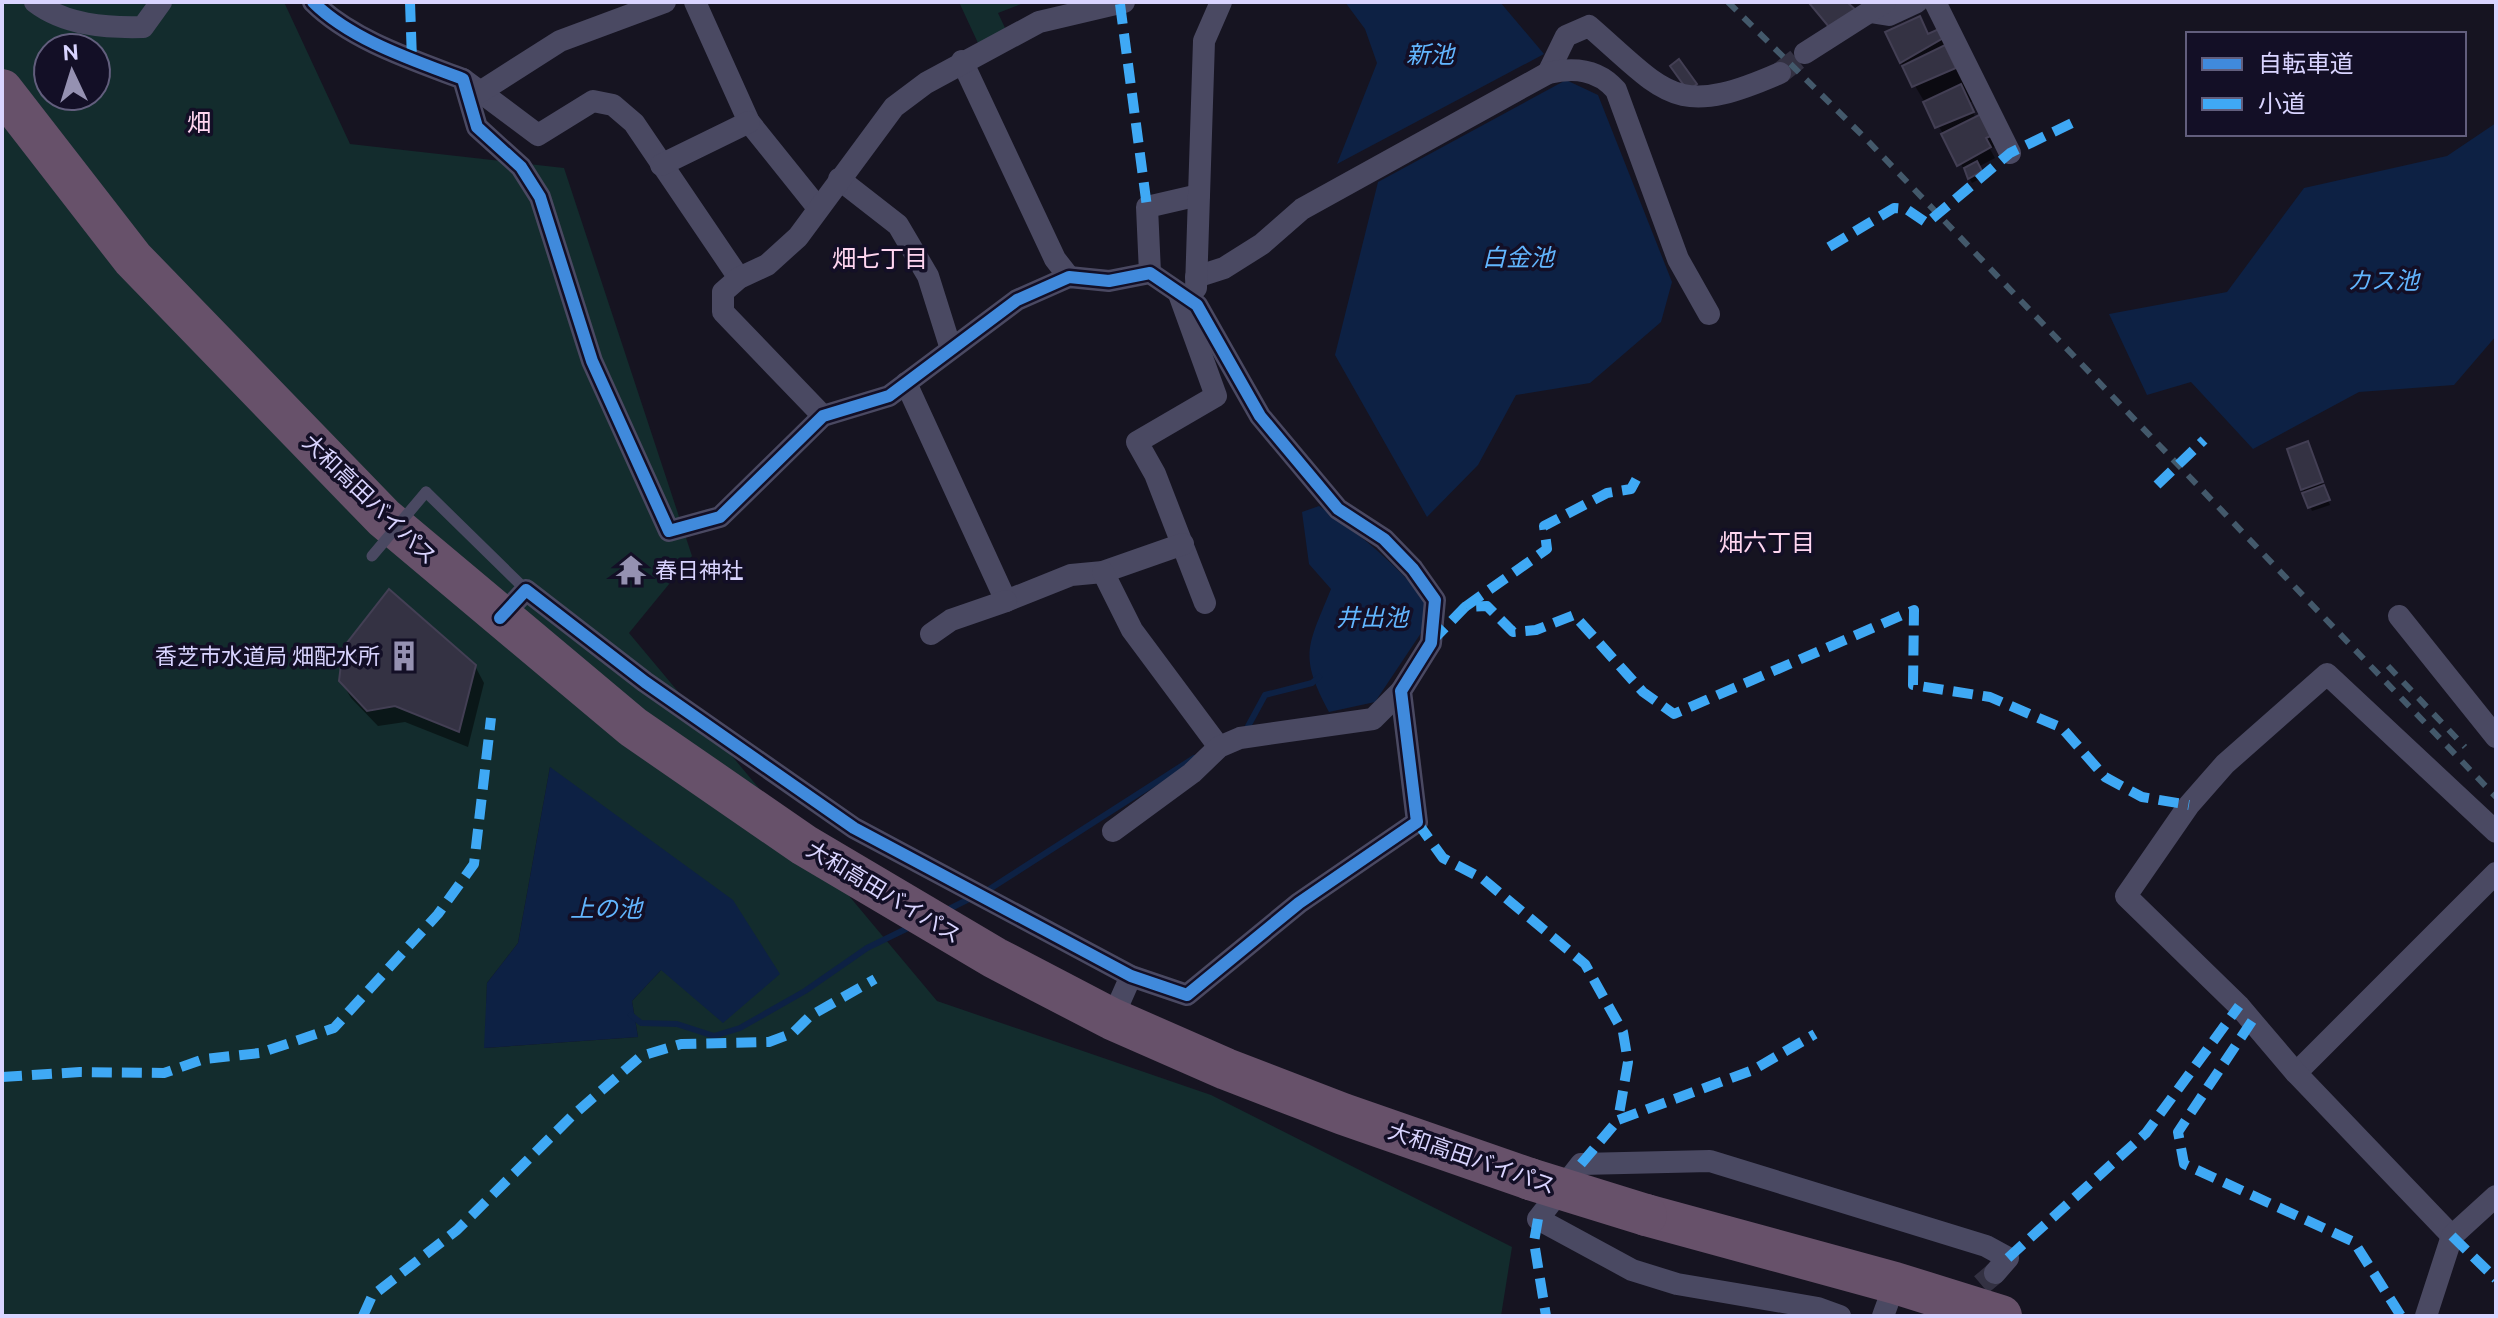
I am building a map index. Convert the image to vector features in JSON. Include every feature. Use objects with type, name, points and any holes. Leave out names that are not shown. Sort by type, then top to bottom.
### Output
[{"type":"highway","name":"大和高田バイパス","points":[[2,90],[133,259],[384,518],[513,604],[633,727],[804,845],[995,958],[1112,1019],[1226,1069],[1343,1114],[1530,1179],[1646,1215],[1889,1299],[2001,1316]]},
{"type":"street","points":[[35,2],[60,16],[105,28],[143,27],[161,2]]},
{"type":"street","points":[[313,2],[328,17],[412,60],[471,85],[538,135],[593,101],[613,105],[634,123],[739,278]]},
{"type":"street","points":[[471,85],[560,41],[665,2]]},
{"type":"street","points":[[695,2],[749,122],[818,208]]},
{"type":"street","points":[[1205,603],[1155,474],[1137,442],[1216,396],[1188,299],[1196,277],[1204,41],[1221,2]]},
{"type":"street","points":[[1805,53],[1878,7],[1889,15],[1917,2]]},
{"type":"street","points":[[1935,2],[2010,153]]},
{"type":"street","points":[[823,416],[723,312],[723,292],[739,278],[767,265],[798,237],[894,107],[962,61],[1039,22],[1115,4]]},
{"type":"street","points":[[1548,73],[1566,36],[1589,26],[1651,80],[1684,98],[1706,99],[1734,93],[1780,73]]},
{"type":"street","points":[[962,61],[1055,259],[1069,277]]},
{"type":"street","points":[[1196,277],[1224,268],[1262,244],[1302,209],[1548,73],[1584,70],[1605,77],[1616,90],[1678,259],[1709,314]]},
{"type":"street","points":[[471,85],[477,127],[521,167],[540,197],[592,361],[669,531],[720,517],[823,416],[889,396],[1017,300],[1069,277],[1109,281],[1150,273],[1188,299],[1260,416],[1338,509],[1384,539],[1413,569],[1435,600],[1431,643],[1401,691],[1373,719],[1240,738],[1219,747],[1192,773],[1113,831]]},
{"type":"street","points":[[661,165],[749,122]]},
{"type":"street","points":[[839,179],[898,225],[928,276],[951,349]]},
{"type":"street","points":[[1150,273],[1147,207],[1199,195]]},
{"type":"street","points":[[906,383],[1006,601]]},
{"type":"street","points":[[931,634],[951,620],[1071,575],[1103,572],[1183,544]]},
{"type":"street","points":[[1103,572],[1132,630],[1219,747]]},
{"type":"street","points":[[513,604],[645,682],[854,828],[1131,976],[1187,995],[1299,903],[1417,822],[1401,691]]},
{"type":"street","points":[[2399,616],[2496,737]]},
{"type":"street","points":[[2452,1236],[2296,1073],[2239,1006],[2126,896],[2189,805],[2225,764],[2327,674],[2496,832]]},
{"type":"street","points":[[2296,1073],[2496,873]]},
{"type":"street","points":[[1112,1019],[1131,976]]},
{"type":"street","points":[[1840,1316],[1818,1308],[1677,1284],[1632,1270],[1538,1219],[1581,1164],[1710,1161],[1986,1246],[2008,1258],[1995,1273]]},
{"type":"street","points":[[2426,1316],[2452,1236],[2496,1196]]},
{"type":"lane","points":[[372,556],[426,492],[513,604]]},
{"type":"green space","points":[[2,2],[284,2],[350,144],[564,168],[692,556],[629,633],[937,1001],[1211,1095],[1512,1247],[1501,1316],[2,1316]],"holes":[[[550,767],[661,970],[632,1001],[638,1037],[485,1048],[487,983],[518,943]]]},
{"type":"green space","points":[[959,2],[1026,2],[998,13],[1006,30],[978,43]]},
{"type":"water","name":"新池","points":[[1345,2],[1500,2],[1544,54],[1337,164],[1377,63],[1365,29]]},
{"type":"water","name":"白金池","points":[[1566,80],[1598,95],[1672,282],[1661,322],[1590,383],[1516,395],[1478,465],[1427,517],[1335,355],[1378,182]]},
{"type":"water","name":"カス池","points":[[2496,123],[2496,336],[2454,385],[2359,392],[2253,449],[2191,382],[2147,395],[2109,314],[2227,292],[2304,188],[2447,156]]},
{"type":"water","name":"井出池","points":[[1319,506],[1376,550],[1427,602],[1427,624],[1375,702],[1329,712],[1313,677],[1310,650],[1331,589],[1309,564],[1302,512]]},
{"type":"water","name":"上の池","points":[[550,767],[733,900],[780,974],[723,1023],[661,970],[632,1001],[638,1037],[484,1048],[487,983],[518,943]]},
{"type":"building","points":[[1847,2],[1858,12],[1829,27],[1809,3]]},
{"type":"building","points":[[1920,16],[1928,34],[1941,28],[1945,37],[1900,63],[1885,32]]},
{"type":"building","points":[[1945,45],[1956,68],[1912,87],[1902,66]]},
{"type":"building","points":[[1679,59],[1697,84],[1688,91],[1670,66]]},
{"type":"building","points":[[1961,84],[1974,112],[1935,128],[1923,102]]},
{"type":"building","points":[[1981,114],[1993,135],[1986,138],[1991,147],[1957,166],[1941,134]]},
{"type":"building","points":[[1977,161],[1982,171],[1968,179],[1964,168]]},
{"type":"building","points":[[2308,441],[2323,482],[2301,490],[2287,449]]},
{"type":"building","points":[[2324,485],[2330,500],[2308,508],[2302,493]]},
{"type":"building","name":"香芝市水道局 畑配水所","points":[[389,589],[476,665],[459,732],[395,706],[367,711],[339,681],[343,648]]},
{"type":"waterway","points":[[1246,730],[1265,695],[1312,683],[1319,677]]},
{"type":"waterway","points":[[985,892],[1194,758]]},
{"type":"waterway","points":[[945,911],[971,898]]},
{"type":"waterway","points":[[631,1015],[641,1023],[677,1024],[714,1036],[740,1028],[805,991],[867,948],[910,927]]},
{"type":"tunnel","points":[[1780,73],[1805,53]]},
{"type":"tunnel","points":[[1956,1306],[1995,1273]]},
{"type":"railway","points":[[1728,2],[1867,140],[2496,797]]},
{"type":"railway","points":[[2388,666],[2465,747]]},
{"type":"marked path","points":[[410,2],[412,60]]},
{"type":"marked path","points":[[1120,4],[1147,207]]},
{"type":"marked path","points":[[1829,247],[1894,208],[1906,209],[1927,223],[2010,153],[2078,120]]},
{"type":"marked path","points":[[2157,485],[2204,440]]},
{"type":"marked path","points":[[1465,607],[1547,549],[1544,526],[1607,493],[1631,489],[1637,478]]},
{"type":"marked path","points":[[1431,642],[1465,607],[1487,606],[1513,632],[1536,630],[1574,615],[1643,692],[1674,714],[1914,610],[1913,685],[1990,697],[2062,728],[2105,777],[2142,797],[2189,805]]},
{"type":"marked path","points":[[2,1077],[80,1072],[164,1073],[204,1059],[260,1053],[334,1028],[438,914],[474,864],[491,718]]},
{"type":"marked path","points":[[1417,822],[1443,858],[1483,879],[1585,964],[1623,1032],[1628,1062],[1618,1120],[1753,1070],[1815,1034]]},
{"type":"marked path","points":[[363,1316],[372,1296],[457,1230],[571,1117],[641,1056],[681,1044],[769,1042],[793,1033],[810,1016],[875,979]]},
{"type":"marked path","points":[[2008,1258],[2146,1133],[2239,1006]]},
{"type":"marked path","points":[[2252,1021],[2178,1132],[2184,1164],[2354,1242],[2401,1316]]},
{"type":"marked path","points":[[1581,1164],[1618,1120]]},
{"type":"marked path","points":[[1538,1219],[1534,1242],[1546,1316]]},
{"type":"marked path","points":[[2452,1236],[2496,1279]]},
{"type":"cycle path","points":[[313,2],[364,38],[463,79],[477,127],[521,167],[540,197],[592,361],[669,531],[720,517],[823,416],[889,396],[1017,300],[1069,277],[1109,281],[1150,273],[1197,305],[1260,416],[1338,509],[1384,539],[1413,569],[1435,600],[1431,643],[1401,691],[1417,822],[1299,903],[1187,995],[1131,976],[854,828],[645,682],[526,590],[500,618]]},
{"type":"place","name":"春日神社","points":[[631,570]]},
{"type":"place","name":"香芝市水道局 畑配水所","points":[[404,656]]},
{"type":"district","name":"畑","points":[[199,123]]},
{"type":"district","name":"畑七丁目","points":[[880,259]]},
{"type":"district","name":"畑六丁目","points":[[1767,543]]}]
